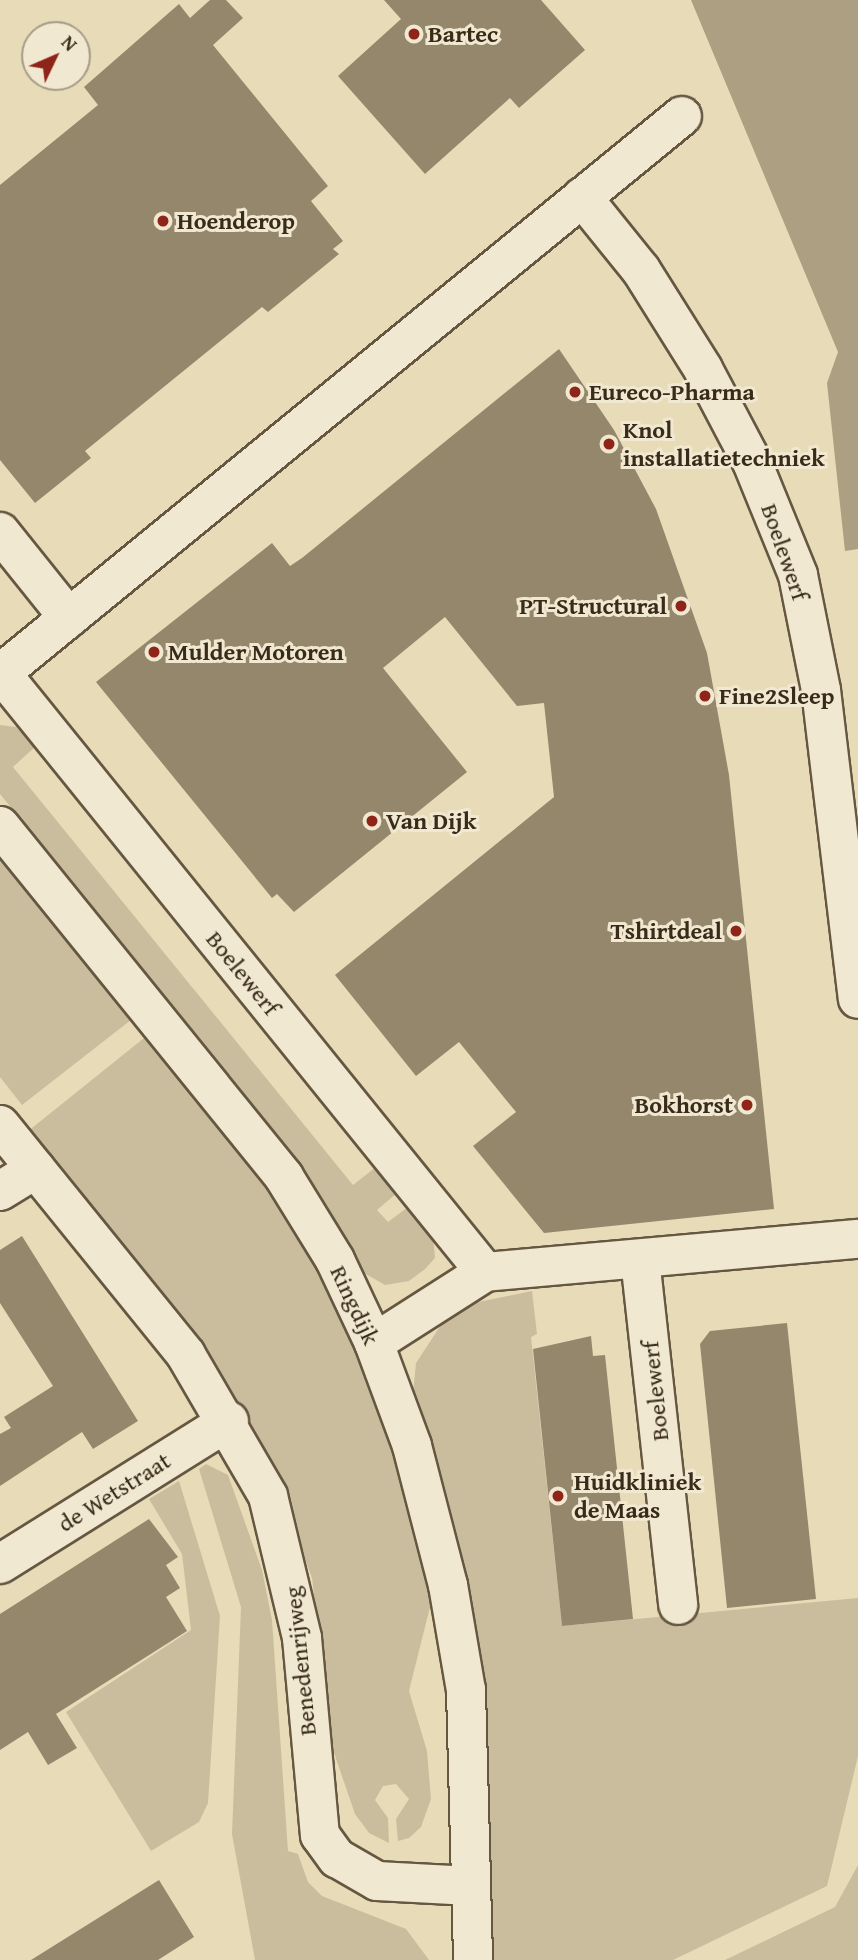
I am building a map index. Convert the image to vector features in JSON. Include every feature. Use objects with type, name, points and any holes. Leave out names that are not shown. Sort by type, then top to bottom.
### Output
[{"type":"street","name":"Boelewerf","points":[[485,1272],[1,673],[682,116]]},
{"type":"street","name":"Boelewerf","points":[[582,197],[641,270],[703,369],[752,462],[798,575],[821,690],[858,999]]},
{"type":"street","points":[[0,532],[69,618]]},
{"type":"street","name":"Ringdijk","points":[[0,825],[284,1177],[335,1260],[374,1343],[412,1446],[448,1585],[466,1690],[471,1886]]},
{"type":"street","name":"Benedenrijweg","points":[[0,1125],[186,1356],[229,1421],[268,1496],[287,1558],[302,1638],[320,1835],[337,1858],[377,1881],[471,1886]]},
{"type":"street","points":[[0,1192],[36,1169]]},
{"type":"street","points":[[374,1343],[485,1272],[858,1239]]},
{"type":"street","name":"Boelewerf","points":[[640,1259],[678,1605]]},
{"type":"street","name":"de Wetstraat","points":[[0,1564],[229,1421]]},
{"type":"street","points":[[471,1886],[473,1960]]},
{"type":"shaded area","points":[[691,0],[858,0],[858,549],[845,551],[827,383],[838,352]]},
{"type":"shaded area","points":[[0,725],[16,727],[35,747],[13,767],[353,1185],[376,1167],[397,1193],[377,1210],[388,1222],[408,1207],[433,1237],[435,1258],[425,1269],[409,1281],[385,1285],[364,1273],[264,1121],[0,794]]},
{"type":"shaded area","points":[[0,850],[136,1016],[22,1105],[0,1077]]},
{"type":"shaded area","points":[[149,1034],[271,1189],[317,1263],[358,1349],[400,1465],[432,1599],[409,1691],[427,1751],[431,1799],[421,1827],[409,1838],[398,1841],[396,1819],[409,1799],[396,1784],[383,1786],[375,1800],[388,1818],[389,1843],[369,1833],[355,1814],[332,1747],[312,1578],[261,1441],[188,1327],[27,1132]]},
{"type":"shaded area","points":[[532,1291],[537,1334],[531,1337],[562,1626],[858,1598],[858,1756],[827,1886],[673,1960],[492,1960],[478,1646],[413,1393],[416,1363],[441,1325],[478,1302]]},
{"type":"shaded area","points":[[206,1464],[228,1475],[262,1570],[272,1620],[288,1851],[298,1854],[308,1882],[322,1896],[406,1929],[429,1960],[255,1960],[232,1834],[241,1607],[199,1469]]},
{"type":"shaded area","points":[[179,1481],[220,1616],[208,1803],[199,1822],[151,1851],[66,1712],[191,1630],[182,1554],[149,1499]]},
{"type":"shaded area","points":[[858,1865],[858,1960],[725,1960],[835,1907]]},
{"type":"building","name":"Hoenderop","points":[[210,0],[226,0],[243,18],[213,45],[328,186],[311,201],[343,241],[333,249],[339,254],[268,312],[262,307],[85,451],[91,458],[35,503],[0,460],[0,185],[98,105],[87,91],[91,91],[91,81],[179,4],[190,18]]},
{"type":"building","points":[[384,0],[541,0],[585,50],[519,108],[510,98],[425,174],[338,76],[401,19]]},
{"type":"building","points":[[559,349],[614,430],[656,509],[707,653],[729,775],[774,1209],[544,1233],[473,1146],[516,1112],[459,1042],[416,1076],[335,975],[554,797],[544,703],[517,706],[445,617],[383,668],[467,772],[294,912],[277,894],[272,898],[96,682],[272,543],[290,566],[302,558]]},
{"type":"building","points":[[22,1236],[138,1421],[93,1449],[82,1432],[0,1486],[0,1434],[11,1428],[4,1417],[53,1386],[0,1303],[0,1250]]},
{"type":"building","points":[[787,1323],[816,1599],[727,1608],[700,1344],[710,1331]]},
{"type":"building","points":[[591,1336],[593,1356],[605,1355],[633,1619],[562,1626],[533,1349]]},
{"type":"building","points":[[149,1519],[178,1557],[166,1565],[180,1588],[166,1597],[187,1631],[56,1714],[77,1748],[48,1765],[28,1732],[0,1750],[0,1614]]},
{"type":"building","points":[[159,1880],[194,1937],[158,1960],[31,1960]]},
{"type":"place","name":"Bartec","points":[[414,34]]},
{"type":"place","name":"Hoenderop","points":[[163,221]]},
{"type":"place","name":"Eureco-Pharma","points":[[575,392]]},
{"type":"place","name":"Knol installatietechniek","points":[[609,444]]},
{"type":"place","name":"PT-Structural","points":[[681,606]]},
{"type":"place","name":"Mulder Motoren","points":[[154,652]]},
{"type":"place","name":"Fine2Sleep","points":[[705,696]]},
{"type":"place","name":"Van Dijk","points":[[372,821]]},
{"type":"place","name":"Tshirtdeal","points":[[736,931]]},
{"type":"place","name":"Bokhorst","points":[[747,1105]]},
{"type":"place","name":"Huidkliniek de Maas","points":[[558,1496]]}]
